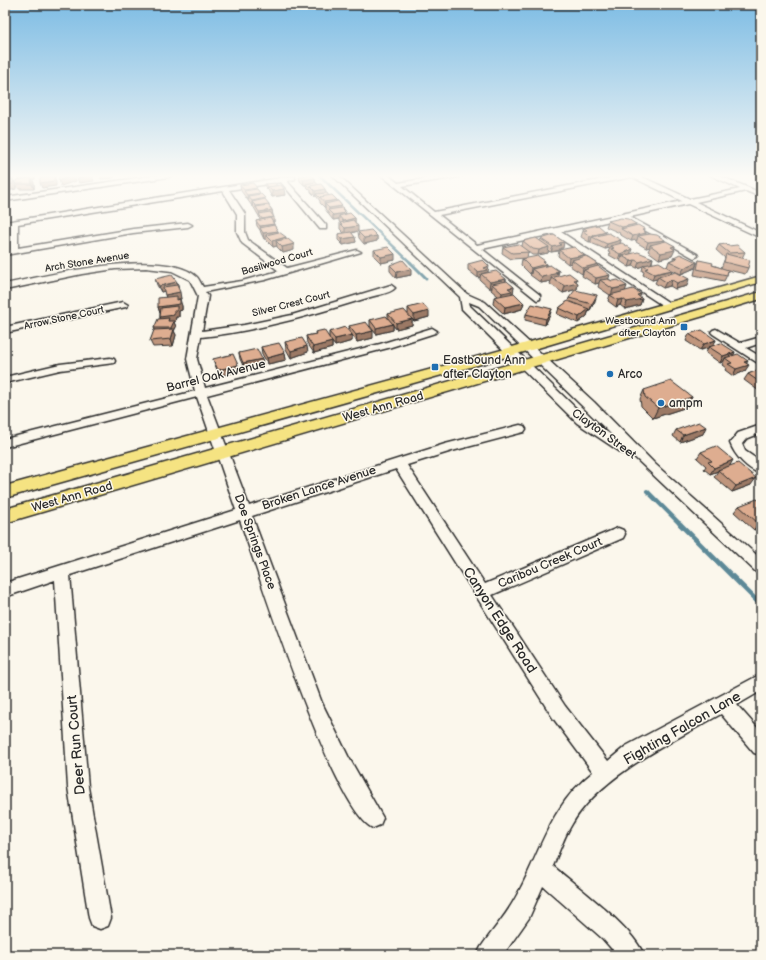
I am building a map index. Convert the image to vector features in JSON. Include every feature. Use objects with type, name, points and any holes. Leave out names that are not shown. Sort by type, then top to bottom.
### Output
[{"type":"main road","name":"West Ann Road","points":[[5,492],[527,347],[761,279]]},
{"type":"main road","name":"West Ann Road","points":[[5,516],[524,366],[760,295]]},
{"type":"main road","points":[[609,341],[620,328],[669,312],[671,309],[668,306]]},
{"type":"street","points":[[5,224],[34,220]]},
{"type":"street","points":[[241,220],[241,232],[245,241],[286,272]]},
{"type":"street","points":[[317,220],[323,227]]},
{"type":"street","name":"Clayton Street","points":[[383,220],[464,296],[482,304],[598,414],[651,467],[761,568]]},
{"type":"street","points":[[440,220],[537,297]]},
{"type":"street","points":[[476,248],[606,220]]},
{"type":"street","points":[[631,220],[694,256]]},
{"type":"street","points":[[726,220],[761,236]]},
{"type":"street","points":[[14,223],[14,251]]},
{"type":"street","points":[[5,253],[134,231],[188,225]]},
{"type":"street","points":[[554,231],[668,306]]},
{"type":"street","name":"Basilwood Court","points":[[202,290],[224,287],[286,272],[330,258],[357,252]]},
{"type":"street","name":"Arch Stone Avenue","points":[[5,287],[116,266],[150,265],[174,269],[191,276],[202,290]]},
{"type":"street","name":"Silver Crest Court","points":[[195,335],[218,333],[323,309],[363,295],[391,288]]},
{"type":"street","name":"Doe Springs Place","points":[[202,290],[203,296],[192,359],[201,393],[317,712],[334,752],[354,790],[373,818]]},
{"type":"street","name":"Clayton Street","points":[[464,296],[465,307],[581,420],[651,467]]},
{"type":"street","name":"Arrow Stone Court","points":[[5,330],[123,305]]},
{"type":"street","name":"Barrel Oak Avenue","points":[[5,443],[384,346],[432,331]]},
{"type":"street","points":[[716,332],[761,362]]},
{"type":"street","points":[[738,347],[761,340]]},
{"type":"street","points":[[5,380],[60,367],[110,361]]},
{"type":"street","points":[[581,420],[598,414]]},
{"type":"street","name":"Broken Lance Avenue","points":[[5,590],[449,446],[520,429]]},
{"type":"street","points":[[761,429],[742,436],[736,443],[740,453],[761,469]]},
{"type":"street","name":"Canyon Edge Road","points":[[399,463],[559,712],[606,774]]},
{"type":"street","name":"Caribou Creek Court","points":[[482,592],[618,534]]},
{"type":"street","name":"Deer Run Court","points":[[62,572],[78,787],[100,918]]},
{"type":"street","name":"Fighting Falcon Lane","points":[[489,955],[521,910],[565,816],[585,791],[634,753],[761,682]]},
{"type":"street","points":[[724,703],[761,746]]},
{"type":"street","points":[[540,869],[611,931],[632,955]]},
{"type":"building","points":[[271,220],[274,224],[260,226],[256,221]]},
{"type":"building","points":[[353,220],[358,226],[345,228],[340,223]]},
{"type":"building","points":[[629,220],[636,224],[622,227],[608,221]]},
{"type":"building","points":[[274,225],[278,231],[263,233],[260,228]]},
{"type":"building","points":[[598,225],[606,232],[590,236],[583,231],[587,230],[584,228]]},
{"type":"building","points":[[638,225],[645,229],[642,230],[646,233],[633,236],[621,229]]},
{"type":"building","points":[[371,230],[377,236],[364,238],[358,232]]},
{"type":"building","points":[[279,232],[286,237],[272,241],[266,235]]},
{"type":"building","points":[[351,232],[355,237],[342,239],[338,234]]},
{"type":"building","points":[[609,233],[621,240],[607,244],[592,237]]},
{"type":"building","points":[[650,234],[657,235],[665,240],[648,242],[638,236]]},
{"type":"building","points":[[554,235],[564,242],[559,243],[561,245],[553,247],[541,239]]},
{"type":"building","points":[[536,238],[549,247],[539,250],[533,249],[523,241]]},
{"type":"building","points":[[288,239],[294,244],[282,247],[276,241]]},
{"type":"building","points":[[666,241],[675,246],[671,247],[675,250],[661,253],[650,245]]},
{"type":"building","points":[[622,243],[632,249],[620,254],[611,249],[614,248],[610,246]]},
{"type":"building","points":[[518,244],[529,252],[512,253],[503,247]]},
{"type":"building","points":[[726,244],[728,246],[737,245],[745,252],[729,253],[719,245]]},
{"type":"building","points":[[388,247],[395,254],[381,257],[374,250]]},
{"type":"building","points":[[574,247],[584,255],[569,258],[559,250]]},
{"type":"building","points":[[638,252],[653,258],[639,262],[635,260],[631,261],[622,256]]},
{"type":"building","points":[[680,254],[697,262],[684,268],[669,261],[677,258],[674,257]]},
{"type":"building","points":[[726,254],[750,260],[748,268],[724,262]]},
{"type":"building","points":[[538,256],[545,261],[543,262],[546,264],[531,268],[522,259]]},
{"type":"building","points":[[586,256],[598,264],[583,268],[572,260]]},
{"type":"building","points":[[403,260],[411,269],[397,272],[390,265]]},
{"type":"building","points":[[483,260],[489,266],[484,268],[487,270],[478,272],[468,264]]},
{"type":"building","points":[[699,260],[713,263],[712,265],[728,270],[727,275],[697,269]]},
{"type":"building","points":[[659,262],[672,270],[654,274],[645,269],[648,268],[644,265]]},
{"type":"building","points":[[550,265],[559,271],[555,272],[558,273],[542,277],[532,269]]},
{"type":"building","points":[[598,266],[610,275],[596,278],[584,270]]},
{"type":"building","points":[[496,271],[506,279],[490,282],[481,274]]},
{"type":"building","points":[[676,272],[689,279],[677,283],[672,280],[666,282],[658,277]]},
{"type":"building","points":[[569,273],[577,279],[574,280],[578,283],[565,286],[551,278]]},
{"type":"building","points":[[172,275],[177,282],[159,286],[155,279]]},
{"type":"building","points":[[608,279],[612,281],[618,280],[627,286],[613,289],[600,280]]},
{"type":"building","points":[[507,281],[514,287],[508,288],[512,291],[502,293],[492,284]]},
{"type":"building","points":[[177,285],[180,292],[165,295],[163,287]]},
{"type":"building","points":[[633,289],[641,294],[637,295],[642,299],[627,302],[623,299],[618,300],[610,295]]},
{"type":"building","points":[[575,290],[597,295],[592,304],[569,298]]},
{"type":"building","points":[[514,293],[524,303],[505,307],[494,297]]},
{"type":"building","points":[[177,296],[177,300],[180,299],[180,304],[158,307],[158,298]]},
{"type":"building","points":[[568,301],[589,309],[579,317],[559,308]]},
{"type":"building","points":[[423,304],[429,311],[414,315],[408,308]]},
{"type":"building","points":[[532,304],[552,309],[546,319],[526,314]]},
{"type":"building","points":[[177,306],[177,311],[174,311],[174,315],[160,317],[161,308]]},
{"type":"building","points":[[404,310],[412,319],[396,323],[388,314]]},
{"type":"building","points":[[386,316],[393,324],[376,328],[370,320]]},
{"type":"building","points":[[169,318],[168,321],[174,321],[171,328],[154,328],[158,319]]},
{"type":"building","points":[[366,322],[373,331],[356,335],[349,326]]},
{"type":"building","points":[[345,327],[352,335],[335,339],[329,332]]},
{"type":"building","points":[[174,329],[171,339],[150,341],[154,330]]},
{"type":"building","points":[[324,330],[332,342],[313,347],[306,336],[316,334],[315,332]]},
{"type":"building","points":[[702,330],[716,340],[704,344],[689,334]]},
{"type":"building","points":[[302,338],[307,346],[291,351],[285,342]]},
{"type":"building","points":[[279,343],[285,353],[267,358],[261,347]]},
{"type":"building","points":[[721,343],[735,352],[723,356],[709,347]]},
{"type":"building","points":[[257,349],[262,359],[243,363],[239,353]]},
{"type":"building","points":[[233,354],[238,365],[218,370],[213,359]]},
{"type":"building","points":[[738,354],[748,361],[744,362],[749,365],[736,369],[728,364],[732,363],[725,358]]},
{"type":"building","points":[[761,369],[761,383],[748,374]]},
{"type":"building","points":[[671,381],[692,397],[658,408],[645,397],[644,390]]},
{"type":"building","points":[[699,422],[706,427],[683,435],[676,430]]},
{"type":"building","points":[[716,446],[733,460],[714,468],[708,462],[712,461],[701,452]]},
{"type":"building","points":[[738,463],[756,478],[736,486],[718,470]]},
{"type":"building","points":[[757,499],[761,502],[761,522],[758,523],[739,506]]},
{"type":"waterway","points":[[366,220],[411,263]]},
{"type":"waterway","points":[[411,263],[426,278]]},
{"type":"waterway","points":[[647,491],[761,605]]},
{"type":"place","name":"Westbound Ann after Clayton","points":[[684,327]]},
{"type":"place","name":"Eastbound Ann after Clayton","points":[[435,367]]},
{"type":"place","name":"Arco","points":[[610,374]]},
{"type":"place","name":"ampm","points":[[661,403]]}]
